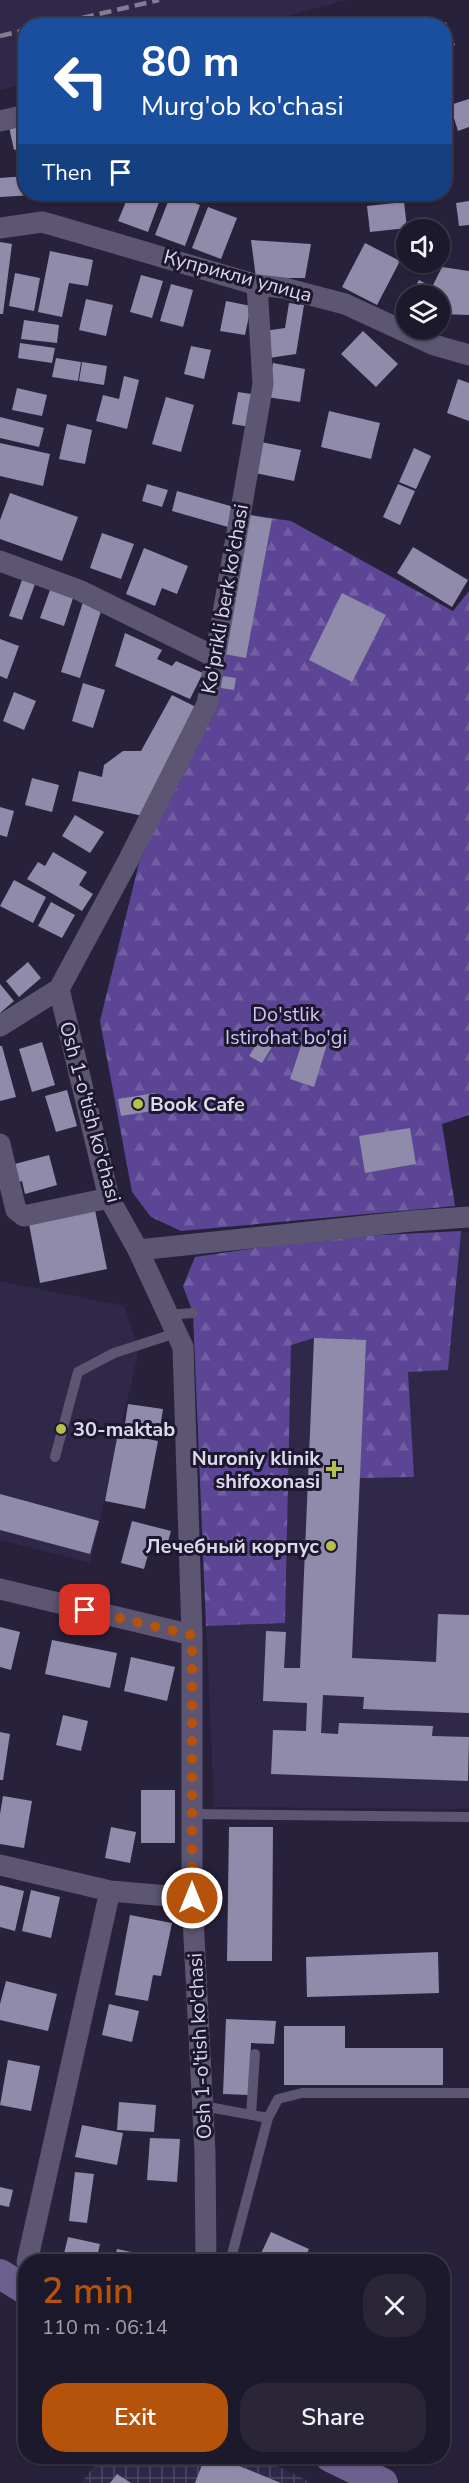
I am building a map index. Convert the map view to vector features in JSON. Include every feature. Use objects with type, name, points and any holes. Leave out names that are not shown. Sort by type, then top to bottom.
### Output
[{"type":"street","points":[[0,121],[18,117]]},
{"type":"street","name":"Куприкли улица","points":[[0,228],[42,222],[257,285],[284,288],[345,304],[434,345],[469,355]]},
{"type":"street","name":"Ko'prikli berk ko'chasi","points":[[0,1026],[58,989],[129,859],[207,704],[263,384],[257,285]]},
{"type":"street","points":[[0,561],[79,590],[215,657]]},
{"type":"street","name":"Osh 1-o'tish ko'chasi","points":[[58,989],[109,1198],[138,1250],[183,1347],[192,1635],[192,1898],[203,2106],[206,2254]]},
{"type":"street","points":[[0,1144],[16,1210],[20,1215],[109,1198]]},
{"type":"street","points":[[138,1250],[469,1217]]},
{"type":"street","points":[[0,1589],[192,1635]]},
{"type":"street","points":[[0,1865],[110,1892],[192,1898]]},
{"type":"street","points":[[25,2254],[110,1892]]},
{"type":"street","points":[[344,2464],[383,2483]]},
{"type":"lane","points":[[55,1456],[78,1372],[193,1313]]},
{"type":"lane","points":[[191,1814],[469,1816]]},
{"type":"lane","points":[[251,2115],[255,2054]]},
{"type":"lane","points":[[232,2254],[268,2118],[278,2099],[302,2093],[469,2092]]},
{"type":"lane","points":[[203,2106],[268,2118]]},
{"type":"shaded area","points":[[0,0],[346,0],[280,18],[18,18],[18,86],[0,90]]},
{"type":"shaded area","name":"Nuroniy klinik shifoxonasi","points":[[469,1232],[469,1809],[214,1807],[193,1313],[183,1286],[195,1257],[324,1238]]},
{"type":"shaded area","name":"30-maktab","points":[[0,1281],[124,1306],[139,1349],[90,1563],[0,1540]]},
{"type":"shaded area","points":[[96,2464],[273,2464],[312,2483],[81,2483]]},
{"type":"green space","name":"Do'stlik Istirohat bo'gi","points":[[250,515],[291,521],[453,611],[469,591],[469,1115],[442,1124],[455,1206],[181,1231],[151,1217],[132,1192],[100,1021],[139,863],[215,702]]},
{"type":"green space","points":[[461,1231],[448,1370],[408,1372],[414,1477],[360,1478],[314,1338],[291,1345],[285,1623],[206,1626],[193,1313],[183,1286],[195,1257],[324,1238]]},
{"type":"building","points":[[469,99],[469,127],[458,131],[452,104]]},
{"type":"building","points":[[18,125],[18,149],[14,150],[9,127]]},
{"type":"building","points":[[18,177],[18,196],[0,197],[0,178]]},
{"type":"building","points":[[126,201],[159,201],[148,232],[118,221]]},
{"type":"building","points":[[168,201],[189,201],[200,205],[185,246],[155,235]]},
{"type":"building","points":[[469,201],[469,225],[459,226],[456,203]]},
{"type":"building","points":[[404,202],[406,219],[396,219],[396,229],[370,232],[367,206]]},
{"type":"building","points":[[208,207],[237,218],[221,259],[192,248]]},
{"type":"building","points":[[251,240],[311,244],[305,278],[256,278]]},
{"type":"building","points":[[0,242],[12,244],[3,314],[0,314]]},
{"type":"building","points":[[365,243],[396,259],[396,269],[377,305],[342,287]]},
{"type":"building","points":[[50,251],[93,260],[88,286],[69,283],[62,317],[38,312]]},
{"type":"building","points":[[450,268],[469,271],[469,315],[450,314],[450,285],[433,285],[439,273],[450,273]]},
{"type":"building","points":[[15,273],[40,278],[34,311],[9,306]]},
{"type":"building","points":[[141,275],[163,281],[152,318],[130,312]]},
{"type":"building","points":[[419,280],[428,285],[416,285]]},
{"type":"building","points":[[171,284],[193,290],[183,327],[160,321]]},
{"type":"building","points":[[86,299],[113,305],[106,336],[79,330]]},
{"type":"building","points":[[226,301],[251,306],[245,335],[220,331]]},
{"type":"building","points":[[289,303],[304,305],[296,354],[269,358],[264,331],[285,328]]},
{"type":"building","points":[[24,320],[59,325],[57,343],[21,339]]},
{"type":"building","points":[[363,331],[398,364],[376,387],[341,354]]},
{"type":"building","points":[[20,343],[55,348],[52,363],[18,358]]},
{"type":"building","points":[[191,346],[211,350],[204,379],[184,374]]},
{"type":"building","points":[[56,358],[81,362],[78,381],[52,377]]},
{"type":"building","points":[[82,362],[107,366],[104,385],[79,381]]},
{"type":"building","points":[[273,363],[305,369],[300,402],[267,397]]},
{"type":"building","points":[[124,376],[139,380],[127,429],[96,421],[103,395],[119,399]]},
{"type":"building","points":[[458,379],[469,383],[469,421],[447,413]]},
{"type":"building","points":[[17,388],[47,395],[42,416],[12,410]]},
{"type":"building","points":[[238,392],[257,395],[250,427],[232,424]]},
{"type":"building","points":[[166,397],[194,405],[181,452],[152,444]]},
{"type":"building","points":[[329,411],[380,423],[371,459],[321,447]]},
{"type":"building","points":[[0,417],[44,428],[39,447],[0,438]]},
{"type":"building","points":[[67,424],[92,430],[85,464],[59,459]]},
{"type":"building","points":[[261,442],[301,450],[294,481],[255,473]]},
{"type":"building","points":[[0,443],[50,454],[43,486],[0,476]]},
{"type":"building","points":[[414,448],[431,456],[416,489],[399,482]]},
{"type":"building","points":[[147,484],[168,490],[162,507],[142,501]]},
{"type":"building","points":[[398,484],[415,491],[400,525],[383,517]]},
{"type":"building","points":[[177,491],[234,507],[228,527],[172,511]]},
{"type":"building","points":[[10,493],[78,517],[62,561],[0,539],[0,520]]},
{"type":"building","points":[[250,515],[272,519],[246,658],[224,654]]},
{"type":"building","points":[[102,533],[134,544],[121,579],[90,568]]},
{"type":"building","points":[[413,547],[468,580],[452,607],[397,573]]},
{"type":"building","points":[[144,548],[188,566],[177,594],[162,588],[155,606],[126,594]]},
{"type":"building","points":[[22,580],[35,584],[22,620],[9,616]]},
{"type":"building","points":[[50,590],[73,598],[64,626],[40,618]]},
{"type":"building","points":[[342,593],[386,615],[352,682],[309,660]]},
{"type":"building","points":[[83,602],[102,608],[80,678],[61,672]]},
{"type":"building","points":[[125,633],[162,650],[157,659],[172,666],[176,661],[203,673],[190,699],[115,666]]},
{"type":"building","points":[[0,639],[19,646],[7,679],[0,676]]},
{"type":"building","points":[[223,676],[236,678],[234,690],[221,688]]},
{"type":"building","points":[[83,683],[105,690],[93,728],[72,721]]},
{"type":"building","points":[[14,692],[36,701],[24,730],[3,721]]},
{"type":"building","points":[[172,695],[198,708],[143,816],[72,801],[79,771],[102,777],[104,765],[123,751],[141,751]]},
{"type":"building","points":[[32,778],[59,785],[52,812],[25,805]]},
{"type":"building","points":[[0,807],[14,811],[7,837],[0,835]]},
{"type":"building","points":[[75,815],[104,832],[90,853],[62,836]]},
{"type":"building","points":[[53,852],[87,872],[79,885],[93,894],[82,911],[27,879],[38,862],[45,866]]},
{"type":"building","points":[[14,880],[46,897],[33,923],[0,906]]},
{"type":"building","points":[[51,902],[75,915],[62,938],[38,926]]},
{"type":"building","points":[[28,962],[41,978],[19,997],[6,981]]},
{"type":"building","points":[[0,984],[14,1001],[0,1013]]},
{"type":"building","points":[[268,1026],[280,1034],[262,1063],[249,1056]]},
{"type":"building","points":[[305,1034],[328,1041],[314,1087],[290,1079]]},
{"type":"building","points":[[42,1042],[55,1085],[32,1092],[19,1049]]},
{"type":"building","points":[[0,1046],[2,1046],[16,1097],[0,1101]]},
{"type":"building","points":[[67,1090],[77,1126],[56,1132],[45,1096]]},
{"type":"building","name":"Book Cafe","points":[[155,1093],[158,1110],[121,1116],[118,1099]]},
{"type":"building","points":[[410,1128],[416,1164],[365,1173],[359,1136]]},
{"type":"building","points":[[49,1155],[57,1185],[25,1194],[22,1181],[16,1183],[11,1165]]},
{"type":"building","points":[[95,1210],[107,1269],[40,1283],[29,1224]]},
{"type":"building","name":"Лечебный корпус","points":[[314,1338],[366,1340],[352,1658],[436,1662],[438,1614],[469,1615],[469,1713],[363,1709],[364,1697],[323,1695],[321,1733],[338,1734],[339,1723],[433,1726],[432,1736],[469,1737],[468,1781],[271,1774],[273,1730],[306,1731],[307,1703],[263,1701],[266,1631],[286,1632],[284,1668],[300,1668]]},
{"type":"building","points":[[128,1404],[163,1409],[159,1435],[124,1430]]},
{"type":"building","points":[[118,1433],[158,1441],[145,1509],[105,1501]]},
{"type":"building","points":[[0,1494],[99,1521],[90,1554],[0,1530]]},
{"type":"building","points":[[132,1521],[171,1531],[167,1545],[152,1541],[144,1569],[121,1563]]},
{"type":"building","points":[[0,1627],[20,1632],[11,1670],[0,1667]]},
{"type":"building","points":[[52,1640],[117,1653],[110,1688],[45,1674]]},
{"type":"building","points":[[131,1657],[175,1667],[167,1701],[124,1691]]},
{"type":"building","points":[[63,1715],[88,1721],[81,1751],[56,1745]]},
{"type":"building","points":[[0,1732],[10,1734],[3,1780],[0,1780]]},
{"type":"building","points":[[141,1790],[175,1790],[175,1843],[141,1843]]},
{"type":"building","points":[[3,1796],[32,1801],[24,1848],[0,1844],[0,1814]]},
{"type":"building","points":[[111,1827],[136,1832],[130,1863],[105,1858]]},
{"type":"building","points":[[229,1827],[273,1827],[272,1961],[227,1961]]},
{"type":"building","points":[[0,1885],[24,1891],[15,1931],[0,1927]]},
{"type":"building","points":[[31,1890],[60,1897],[51,1938],[22,1931]]},
{"type":"building","points":[[130,1915],[172,1923],[161,1976],[153,1975],[148,2001],[115,1995]]},
{"type":"building","points":[[438,1952],[439,1993],[307,1997],[306,1957]]},
{"type":"building","points":[[6,1981],[57,1994],[48,2031],[0,2020],[0,2004]]},
{"type":"building","points":[[109,2004],[139,2011],[132,2042],[102,2035]]},
{"type":"building","points":[[226,2019],[276,2021],[274,2044],[251,2043],[249,2095],[223,2094]]},
{"type":"building","points":[[284,2026],[345,2026],[345,2048],[443,2048],[443,2085],[284,2085]]},
{"type":"building","points":[[8,2060],[40,2066],[31,2111],[0,2105]]},
{"type":"building","points":[[119,2102],[156,2105],[154,2132],[117,2130]]},
{"type":"building","points":[[82,2125],[123,2133],[117,2165],[75,2157]]},
{"type":"building","points":[[150,2138],[180,2139],[177,2182],[147,2180]]},
{"type":"building","points":[[75,2172],[94,2174],[87,2223],[69,2221]]},
{"type":"building","points":[[0,2187],[13,2190],[9,2207],[0,2205]]},
{"type":"building","points":[[271,2232],[309,2249],[307,2254],[261,2254]]},
{"type":"building","points":[[68,2237],[100,2244],[98,2254],[64,2254]]},
{"type":"building","points":[[117,2249],[141,2254],[116,2254]]},
{"type":"building","points":[[202,2464],[234,2464],[281,2483],[195,2483]]},
{"type":"building","points":[[117,2474],[131,2483],[110,2483]]},
{"type":"railway","points":[[81,18],[159,0]]},
{"type":"railway","points":[[0,36],[18,32]]},
{"type":"place","name":"Book Cafe","points":[[138,1104]]},
{"type":"place","name":"30-maktab","points":[[61,1429]]},
{"type":"place","name":"Nuroniy klinik shifoxonasi","points":[[334,1469]]},
{"type":"place","name":"Лечебный корпус","points":[[331,1546]]},
{"type":"route","points":[[85,1610],[192,1635],[192,1898]]}]
